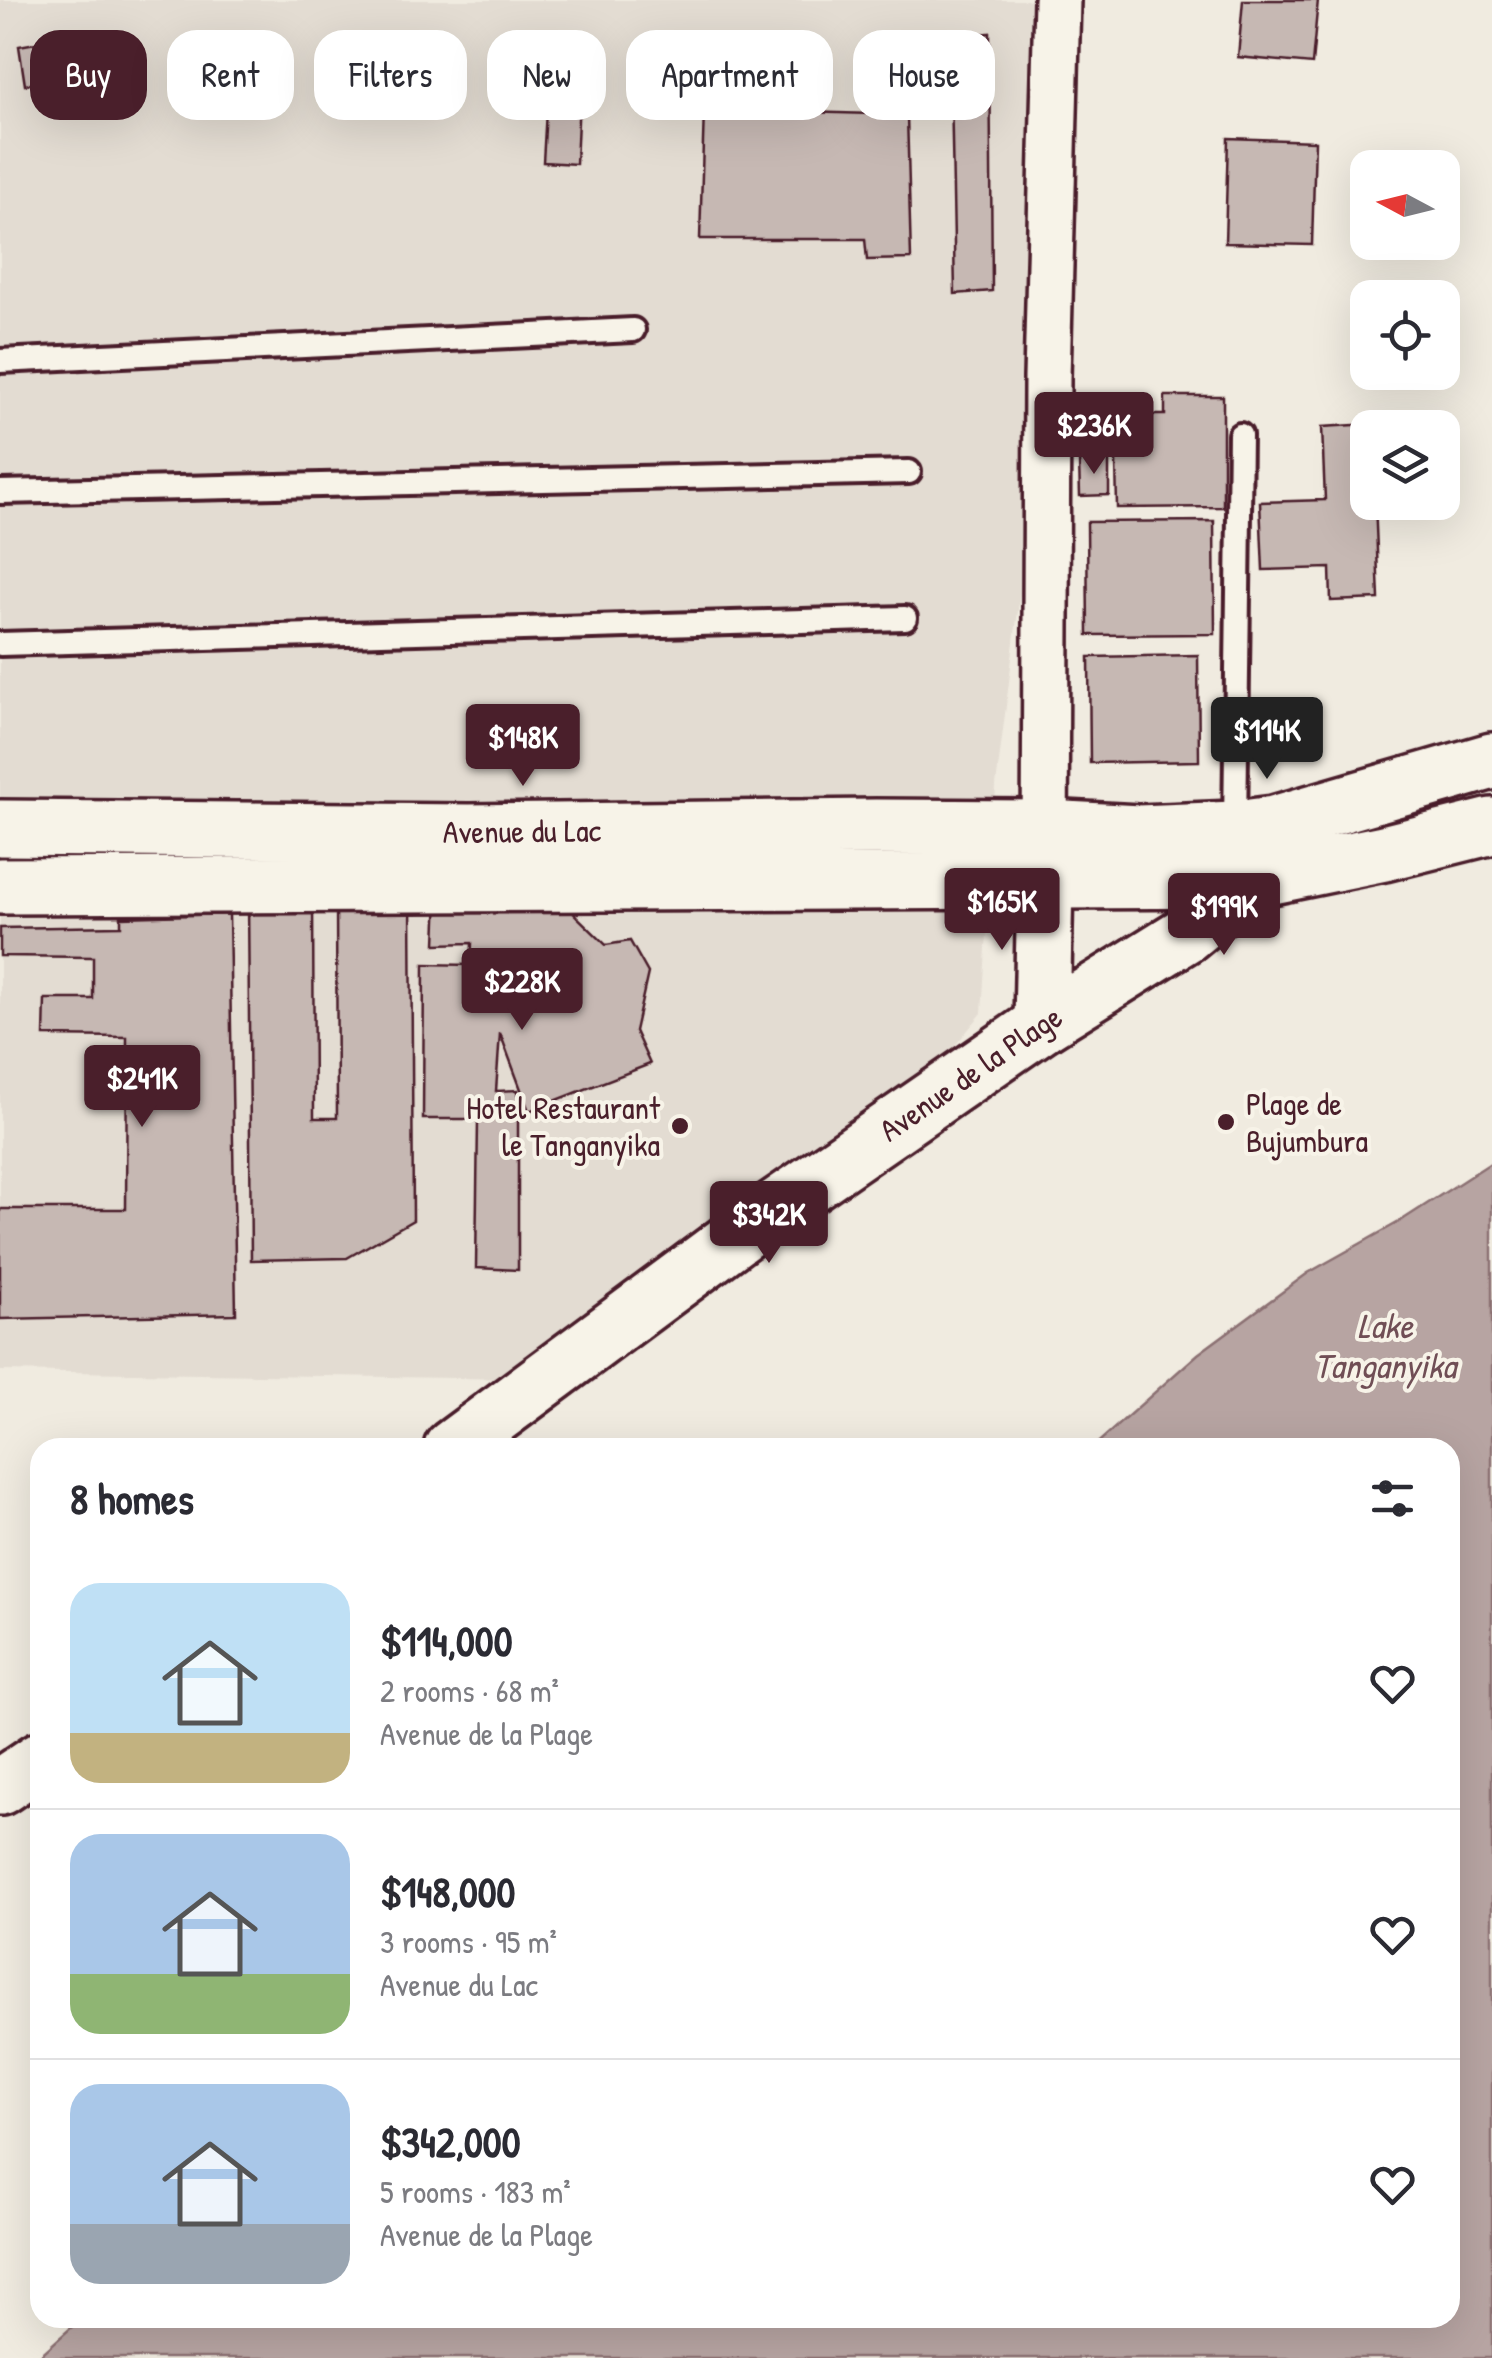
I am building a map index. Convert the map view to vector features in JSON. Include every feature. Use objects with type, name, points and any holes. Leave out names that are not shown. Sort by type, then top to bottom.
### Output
[{"type":"main road","name":"Avenue de la Plage","points":[[1045,854],[1140,833],[1274,824],[1492,761]]},
{"type":"main road","name":"Avenue de la Plage","points":[[465,1438],[774,1209],[1042,1024],[1184,936],[1344,804]]},
{"type":"main road","name":"Avenue du Lac","points":[[0,828],[469,832],[876,826],[1045,854]]},
{"type":"main road","name":"Avenue de la Plage","points":[[1045,854],[1252,880],[1384,854],[1492,826]]},
{"type":"main road","name":"Avenue du Lac","points":[[0,886],[1045,854]]},
{"type":"main road","points":[[1042,1024],[1045,854]]},
{"type":"main road","points":[[0,1787],[30,1767]]},
{"type":"street","points":[[1045,854],[1047,378],[1057,0]]},
{"type":"lane","points":[[0,361],[633,330]]},
{"type":"lane","points":[[1235,829],[1240,434]]},
{"type":"lane","points":[[0,492],[910,472]]},
{"type":"lane","points":[[0,644],[905,618]]},
{"type":"shaded area","points":[[0,0],[1057,0],[1047,378],[996,786],[982,1013],[816,1213],[589,1380],[0,1371]]},
{"type":"water","name":"Lake Tanganyika","points":[[1492,1162],[1492,2358],[37,2358],[71,2328],[1460,2328],[1460,1438],[1103,1438],[1198,1354],[1308,1273],[1399,1222]]},
{"type":"building","points":[[1243,0],[1318,0],[1312,64],[1238,57]]},
{"type":"building","points":[[30,44],[30,84],[25,85],[19,46]]},
{"type":"building","points":[[833,113],[853,113],[853,120],[907,120],[911,259],[867,260],[865,239],[700,239],[704,120],[833,120]]},
{"type":"building","points":[[545,120],[578,120],[576,164],[543,162]]},
{"type":"building","points":[[952,120],[991,120],[992,291],[955,294]]},
{"type":"building","points":[[1228,138],[1315,141],[1312,245],[1225,243]]},
{"type":"building","points":[[1165,396],[1223,396],[1223,507],[1117,508],[1116,459],[1145,415],[1165,415]]},
{"type":"building","points":[[1350,425],[1350,520],[1376,520],[1379,599],[1331,601],[1330,568],[1263,570],[1260,502],[1325,500],[1322,427]]},
{"type":"building","points":[[1109,459],[1109,495],[1080,496],[1079,460]]},
{"type":"building","points":[[1214,521],[1215,634],[1088,635],[1087,522]]},
{"type":"building","points":[[1198,655],[1199,761],[1090,763],[1089,657]]},
{"type":"building","points":[[438,896],[559,899],[606,945],[630,941],[648,973],[635,1031],[650,1064],[529,1111],[500,1033],[496,1091],[518,1090],[518,1270],[476,1268],[478,1119],[423,1119],[424,964],[471,965],[472,943],[436,944]]},
{"type":"building","points":[[248,897],[313,897],[314,1118],[337,1118],[336,897],[411,897],[413,1220],[347,1258],[251,1260]]},
{"type":"building","points":[[229,914],[236,1314],[0,1319],[0,1209],[126,1209],[127,1037],[44,1036],[45,999],[93,999],[93,957],[0,956],[0,928],[121,926],[121,917]]},
{"type":"place","name":"Plage de Bujumbura","points":[[1226,1122]]},
{"type":"place","name":"Hotel Restaurant le Tanganyika","points":[[680,1126]]}]
